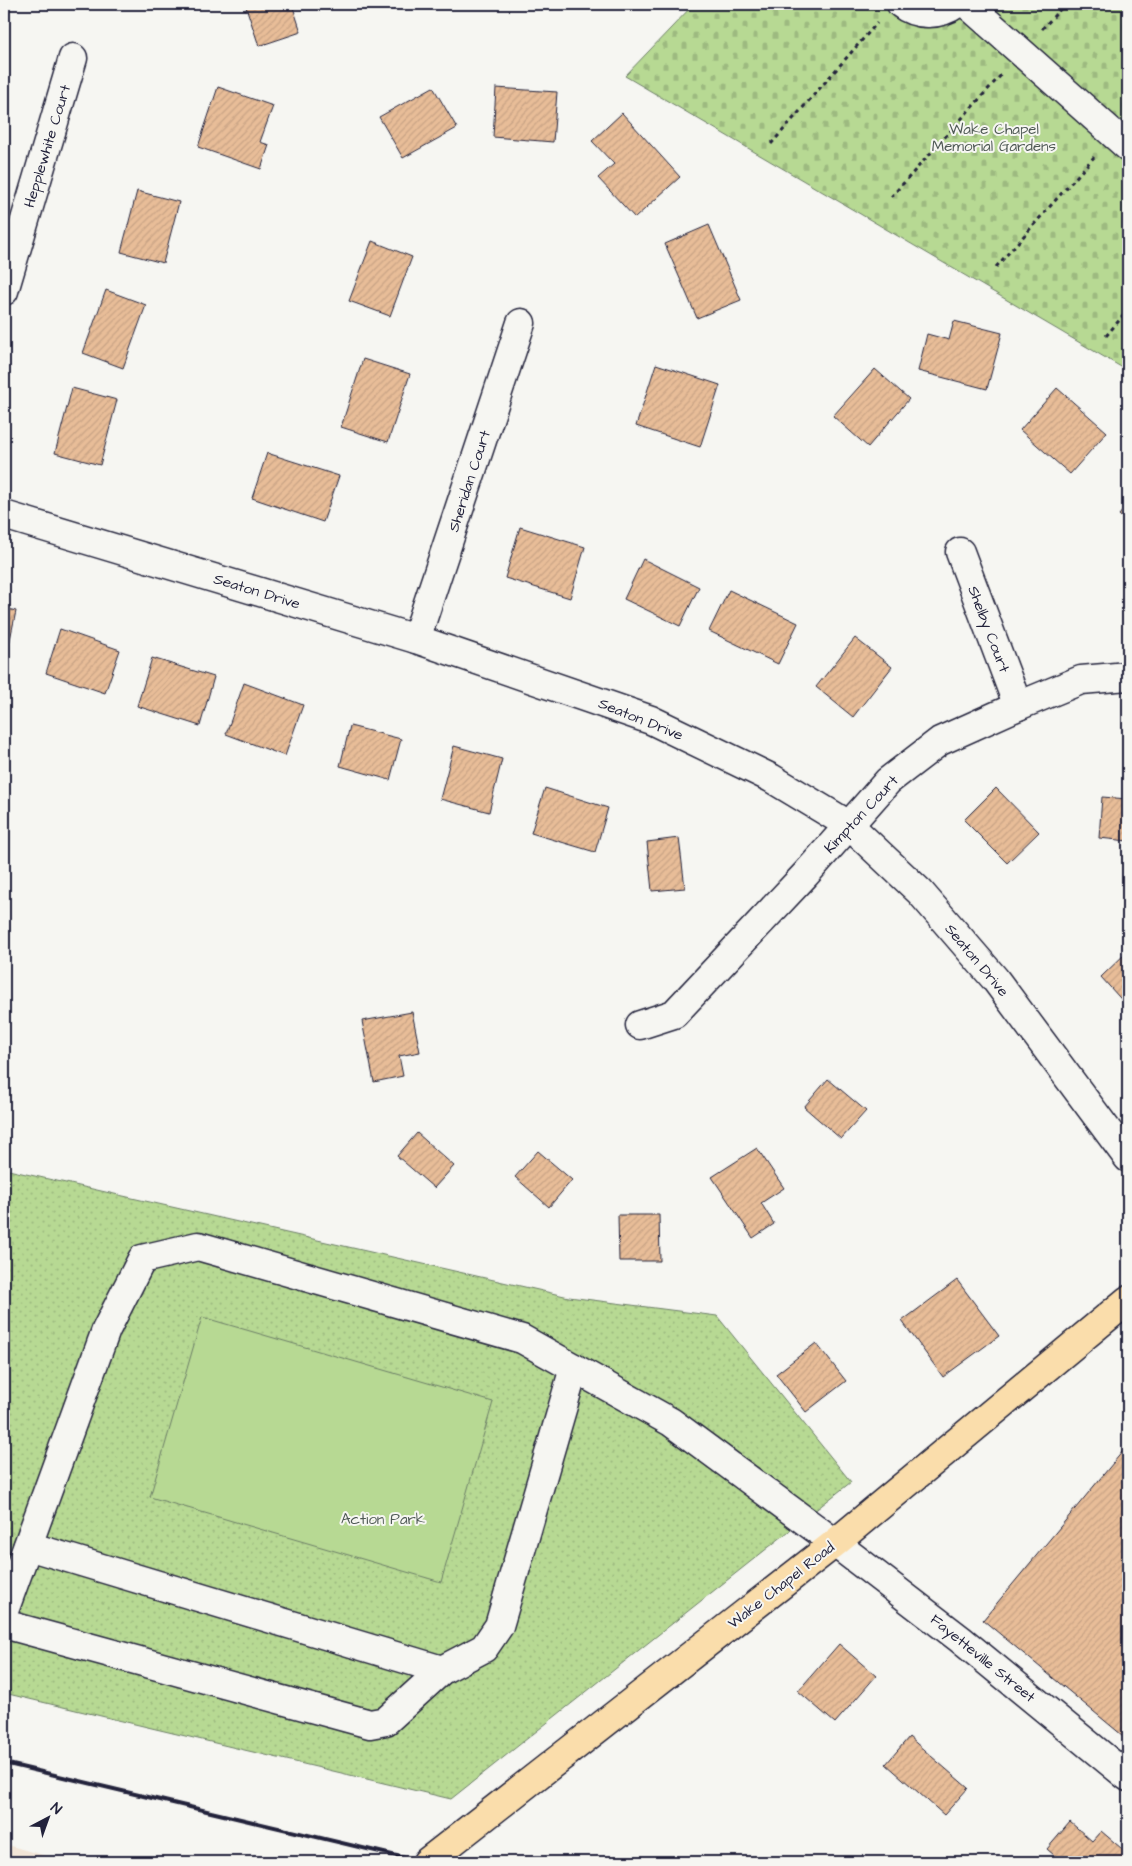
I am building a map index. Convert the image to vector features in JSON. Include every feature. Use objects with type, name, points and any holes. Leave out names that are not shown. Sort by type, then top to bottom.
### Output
[{"type":"main road","name":"Wake Chapel Road","points":[[427,1862],[835,1543],[1128,1300]]},
{"type":"street","points":[[891,11],[935,13],[949,9],[956,4]]},
{"type":"street","points":[[966,4],[1121,141]]},
{"type":"street","name":"Hepplewhite Court","points":[[4,291],[73,58]]},
{"type":"street","name":"Sheridan Court","points":[[416,639],[521,323]]},
{"type":"street","name":"Seaton Drive","points":[[4,515],[416,639],[651,720],[771,778],[849,825],[920,892],[995,979],[1128,1158]]},
{"type":"street","name":"Shelby Court","points":[[960,552],[1018,706]]},
{"type":"street","name":"Kimpton Court","points":[[640,1025],[674,1014],[805,875],[888,781],[940,741],[1081,680],[1128,676]]},
{"type":"street","name":"Fayetteville Street","points":[[4,1611],[106,1330],[142,1260],[198,1246],[522,1339],[671,1422],[835,1543],[960,1639],[1128,1777]]},
{"type":"street","points":[[4,1624],[370,1724],[386,1721],[442,1670],[484,1648],[499,1626],[574,1368]]},
{"type":"street","points":[[28,1546],[442,1670]]},
{"type":"path","points":[[891,197],[1064,4]]},
{"type":"path","points":[[771,144],[891,11]]},
{"type":"path","points":[[996,268],[1121,141]]},
{"type":"path","points":[[1106,336],[1128,310]]},
{"type":"shaded area","points":[[4,1844],[67,1862],[4,1862]]},
{"type":"green space","name":"Wake Chapel Memorial Gardens","points":[[694,4],[1128,4],[1128,371],[625,76]]},
{"type":"green space","name":"Action Park","points":[[4,1169],[569,1297],[717,1316],[851,1482],[451,1799],[4,1693]]},
{"type":"green space","points":[[202,1317],[493,1402],[441,1582],[150,1497]]},
{"type":"building","points":[[245,4],[292,4],[301,32],[259,46]]},
{"type":"building","points":[[218,87],[273,106],[260,142],[269,145],[261,169],[198,147]]},
{"type":"building","points":[[433,87],[457,128],[403,158],[379,117]]},
{"type":"building","points":[[496,88],[557,92],[553,142],[493,137]]},
{"type":"building","points":[[622,113],[680,177],[635,218],[598,178],[614,164],[592,141]]},
{"type":"building","points":[[137,191],[179,202],[163,263],[121,252]]},
{"type":"building","points":[[709,225],[741,300],[697,318],[665,244]]},
{"type":"building","points":[[372,241],[412,257],[390,316],[349,301]]},
{"type":"building","points":[[106,290],[146,305],[123,368],[83,353]]},
{"type":"building","points":[[954,321],[1002,333],[987,389],[918,371],[927,334],[949,340]]},
{"type":"building","points":[[363,359],[410,374],[388,442],[341,427]]},
{"type":"building","points":[[656,364],[720,385],[700,447],[636,426]]},
{"type":"building","points":[[875,369],[909,399],[868,447],[833,416]]},
{"type":"building","points":[[72,388],[117,400],[100,465],[55,453]]},
{"type":"building","points":[[1057,388],[1107,432],[1070,474],[1020,430]]},
{"type":"building","points":[[267,453],[339,476],[323,522],[252,498]]},
{"type":"building","points":[[1128,504],[1128,523],[1119,515]]},
{"type":"building","points":[[520,527],[585,547],[570,598],[505,578]]},
{"type":"building","points":[[643,559],[699,587],[680,626],[624,599]]},
{"type":"building","points":[[729,590],[798,623],[778,664],[709,631]]},
{"type":"building","points":[[4,608],[16,611],[7,654],[4,654]]},
{"type":"building","points":[[60,629],[120,650],[105,693],[46,673]]},
{"type":"building","points":[[855,638],[892,667],[853,717],[816,687]]},
{"type":"building","points":[[152,658],[214,677],[200,726],[137,706]]},
{"type":"building","points":[[244,683],[303,705],[285,756],[226,734]]},
{"type":"building","points":[[350,726],[401,739],[390,780],[340,766]]},
{"type":"building","points":[[454,746],[502,759],[489,812],[440,799]]},
{"type":"building","points":[[545,788],[608,808],[595,852],[531,833]]},
{"type":"building","points":[[996,788],[1039,832],[1007,863],[964,820]]},
{"type":"building","points":[[1102,797],[1128,799],[1128,841],[1099,838]]},
{"type":"building","points":[[679,838],[685,888],[652,891],[647,842]]},
{"type":"building","points":[[1128,951],[1128,1007],[1101,977]]},
{"type":"building","points":[[412,1012],[420,1052],[399,1056],[403,1076],[374,1082],[362,1021]]},
{"type":"building","points":[[828,1079],[866,1111],[841,1139],[804,1107]]},
{"type":"building","points":[[417,1133],[454,1166],[434,1188],[397,1156]]},
{"type":"building","points":[[757,1148],[784,1188],[761,1203],[774,1224],[753,1238],[712,1177]]},
{"type":"building","points":[[538,1151],[572,1180],[549,1207],[515,1177]]},
{"type":"building","points":[[618,1215],[659,1215],[660,1261],[619,1261]]},
{"type":"building","points":[[957,1280],[999,1336],[943,1377],[902,1321]]},
{"type":"building","points":[[816,1343],[846,1381],[806,1412],[776,1374]]},
{"type":"building","points":[[1128,1445],[1128,1740],[983,1620]]},
{"type":"building","points":[[839,1644],[876,1676],[835,1723],[798,1691]]},
{"type":"building","points":[[909,1737],[968,1788],[944,1815],[886,1764]]},
{"type":"building","points":[[1070,1822],[1092,1841],[1101,1831],[1128,1854],[1128,1857],[1124,1862],[1062,1862],[1047,1849]]},
{"type":"railway","points":[[4,1763],[422,1862]]}]
